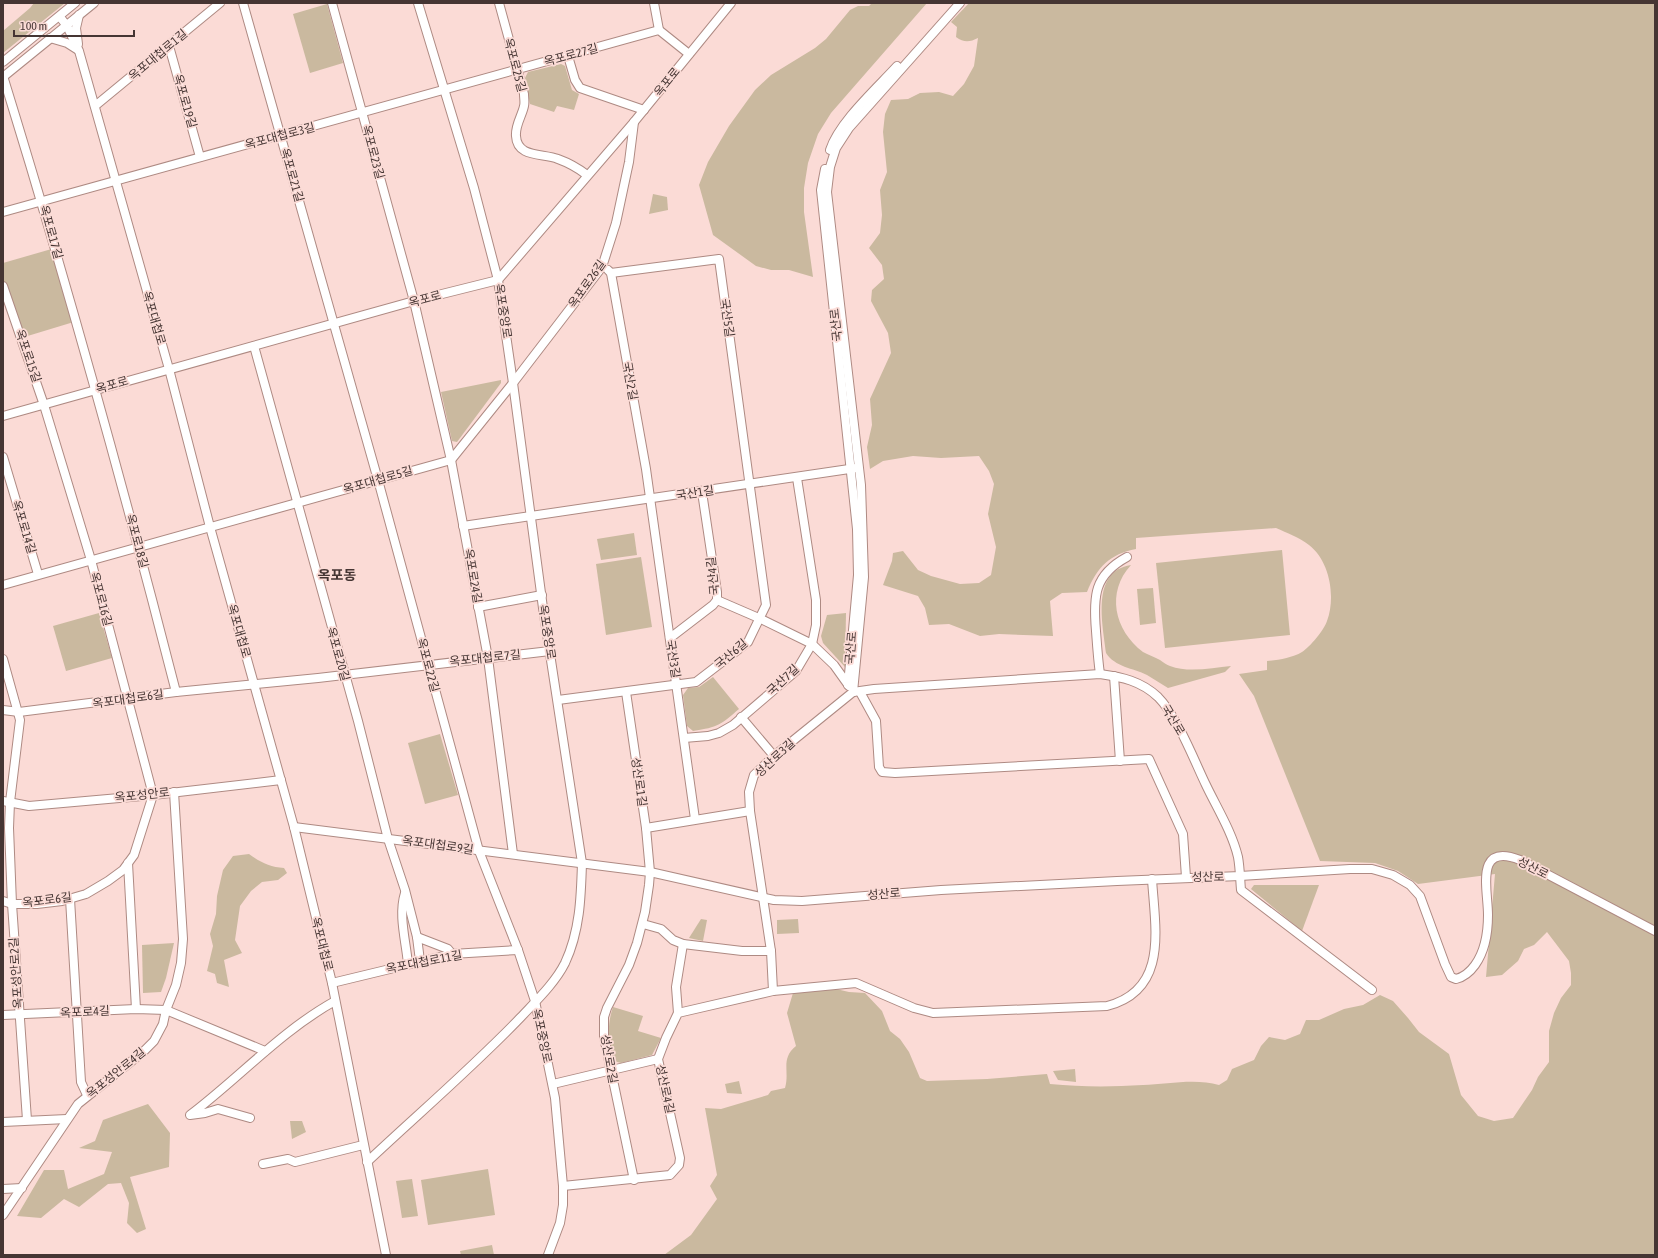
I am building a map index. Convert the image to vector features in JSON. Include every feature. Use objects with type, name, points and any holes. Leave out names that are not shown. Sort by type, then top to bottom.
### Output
[{"type":"street","points":[[3,62],[60,17],[75,3]]},
{"type":"street","points":[[3,76],[94,3]]},
{"type":"street","name":"옥포대첩로1길","points":[[94,106],[220,3]]},
{"type":"street","name":"옥포로21길","points":[[243,3],[334,325]]},
{"type":"street","name":"옥포로23길","points":[[332,3],[414,301]]},
{"type":"street","name":"옥포중앙로","points":[[418,3],[474,188],[498,280],[514,383],[550,651],[582,863],[579,919],[569,952],[564,964],[556,976],[535,1001],[553,1084],[563,1186],[563,1205],[560,1223],[548,1255]]},
{"type":"street","name":"옥포로25길","points":[[499,3],[516,70],[524,94],[524,106],[517,124],[516,143],[525,152],[556,158],[576,166],[587,175]]},
{"type":"street","points":[[654,3],[659,30],[690,54]]},
{"type":"street","name":"옥포로","points":[[3,416],[96,389],[334,325],[414,301],[498,280],[634,122],[731,3]]},
{"type":"street","name":"국산로","points":[[855,468],[821,190],[825,165],[832,144],[846,122],[954,3]]},
{"type":"street","name":"국산로","points":[[960,3],[849,128],[836,148],[830,167],[827,192],[855,468],[858,575],[854,690],[1100,674],[1137,682],[1158,698],[1169,711],[1232,839],[1238,857],[1241,890],[1372,990]]},
{"type":"street","points":[[79,15],[76,28],[79,51]]},
{"type":"street","name":"옥포대첩로","points":[[60,17],[79,51],[169,369],[210,527],[294,827],[332,983],[386,1255]]},
{"type":"street","name":"옥포로27길","points":[[445,90],[659,30]]},
{"type":"street","points":[[50,38],[67,43],[79,51]]},
{"type":"street","name":"옥포로19길","points":[[169,46],[200,157]]},
{"type":"street","points":[[568,56],[575,80],[580,88],[644,110]]},
{"type":"street","name":"옥포로17길","points":[[3,76],[42,201],[96,389]]},
{"type":"street","name":"옥포대첩로3길","points":[[3,212],[445,90]]},
{"type":"street","name":"옥포로26길","points":[[514,383],[602,267],[616,223],[629,162],[634,122]]},
{"type":"street","name":"국산5길","points":[[611,273],[719,259],[750,484]]},
{"type":"street","points":[[602,267],[611,273]]},
{"type":"street","name":"국산2길","points":[[611,273],[650,499]]},
{"type":"street","name":"옥포로15길","points":[[3,286],[44,405]]},
{"type":"street","name":"옥포로24길","points":[[414,301],[451,460],[488,658],[513,854]]},
{"type":"street","name":"옥포로22길","points":[[334,325],[378,480],[479,851],[518,950],[535,1001]]},
{"type":"street","name":"옥포로20길","points":[[254,346],[358,721],[388,838],[405,890],[417,937],[420,961]]},
{"type":"street","points":[[451,460],[514,383]]},
{"type":"street","name":"옥포로18길","points":[[96,389],[176,692]]},
{"type":"street","name":"옥포로16길","points":[[44,405],[91,560],[153,795]]},
{"type":"street","name":"옥포로14길","points":[[3,457],[38,574]]},
{"type":"street","name":"옥포대첩로5길","points":[[3,585],[451,460]]},
{"type":"street","name":"국산1길","points":[[464,526],[797,478],[855,468]]},
{"type":"street","name":"국산7길","points":[[684,738],[708,736],[719,733],[741,717],[796,671],[812,644],[816,625],[816,600],[797,478]]},
{"type":"street","name":"국산6길","points":[[558,700],[696,682],[748,642],[761,619],[766,605],[750,484]]},
{"type":"street","name":"국산4길","points":[[670,638],[713,605],[716,600],[717,592],[702,492]]},
{"type":"street","name":"국산3길","points":[[650,499],[695,819]]},
{"type":"street","points":[[1100,674],[1094,600],[1098,586],[1104,574],[1115,564],[1127,557]]},
{"type":"street","points":[[478,607],[542,595]]},
{"type":"street","points":[[716,600],[761,619],[812,644],[834,665],[876,721],[879,767],[882,772],[895,773],[1149,759],[1183,834],[1186,878]]},
{"type":"street","name":"옥포대첩로7길","points":[[254,685],[550,651]]},
{"type":"street","name":"옥포성안로2길","points":[[3,659],[20,720],[6,801],[9,828],[12,904],[27,1120]]},
{"type":"street","points":[[1114,676],[1120,761]]},
{"type":"street","name":"옥포대첩로6길","points":[[3,710],[19,712],[176,692],[254,685]]},
{"type":"street","name":"성산로3길","points":[[762,898],[750,811],[749,792],[754,775],[774,756],[854,690]]},
{"type":"street","name":"성산로1길","points":[[626,692],[646,828],[650,872]]},
{"type":"street","points":[[741,717],[774,756]]},
{"type":"street","name":"옥포성안로","points":[[6,801],[29,806],[153,795],[281,780]]},
{"type":"street","name":"옥포성안로4길","points":[[3,1215],[78,1104],[87,1095],[115,1076],[143,1052],[154,1041],[163,1024],[181,962],[183,939],[174,792]]},
{"type":"street","name":"옥포로6길","points":[[3,901],[12,904],[37,904],[70,899],[86,894],[108,881],[123,870],[134,855],[153,795]]},
{"type":"street","points":[[646,828],[750,811]]},
{"type":"street","name":"옥포대첩로9길","points":[[294,827],[582,863]]},
{"type":"street","name":"성산로","points":[[582,863],[650,872],[774,900],[802,900],[941,890],[1372,869],[1393,875],[1410,885],[1420,896],[1445,964],[1451,976],[1456,979],[1462,978],[1472,970],[1484,947],[1488,915],[1485,879],[1488,865],[1496,857],[1506,855],[1520,860],[1655,932]]},
{"type":"street","points":[[128,863],[136,1009]]},
{"type":"street","name":"성산로2길","points":[[634,1180],[610,1071],[604,1037],[604,1017],[629,965],[643,924],[650,872]]},
{"type":"street","points":[[684,944],[676,987],[678,1013],[773,991],[856,983],[914,1008],[943,1014],[1092,1007],[1116,1004],[1135,992],[1145,982],[1151,971],[1155,944],[1152,879]]},
{"type":"street","points":[[405,890],[401,913],[406,940],[408,964]]},
{"type":"street","points":[[762,898],[771,951],[773,991]]},
{"type":"street","points":[[70,899],[81,1082],[87,1095]]},
{"type":"street","points":[[643,924],[661,929],[673,940],[684,944],[742,951],[771,951]]},
{"type":"street","points":[[417,937],[448,948],[452,954]]},
{"type":"street","name":"옥포대첩로11길","points":[[332,983],[452,954],[518,950]]},
{"type":"street","points":[[250,1118],[218,1109],[190,1115],[265,1051],[321,1008],[335,1001]]},
{"type":"street","points":[[367,1162],[504,1034],[535,1001]]},
{"type":"street","name":"옥포로4길","points":[[3,1015],[136,1009],[166,1010]]},
{"type":"street","points":[[166,1010],[265,1051]]},
{"type":"street","name":"성산로4길","points":[[563,1186],[634,1180],[670,1175],[679,1165],[680,1158],[658,1059],[678,1013]]},
{"type":"street","points":[[553,1084],[658,1059]]},
{"type":"street","points":[[3,1122],[67,1119]]},
{"type":"street","points":[[263,1164],[288,1159],[295,1162],[363,1145]]},
{"type":"street","points":[[3,1189],[22,1188]]},
{"type":"shaded area","points":[[34,3],[65,3],[3,53],[3,31]]},
{"type":"shaded area","points":[[872,3],[927,3],[831,113],[818,134],[808,163],[804,188],[804,212],[813,277],[789,270],[771,270],[756,266],[713,235],[699,185],[708,162],[729,126],[755,90],[771,75],[815,48],[826,39],[850,10],[858,6],[869,6]]},
{"type":"shaded area","points":[[969,3],[1655,3],[1655,1255],[664,1255],[691,1235],[717,1199],[710,1186],[717,1175],[705,1108],[721,1109],[768,1095],[771,1091],[785,1088],[788,1056],[796,1046],[787,1013],[793,993],[836,989],[865,993],[882,1011],[890,1031],[900,1039],[909,1052],[920,1078],[927,1081],[987,1079],[1047,1074],[1050,1084],[1073,1086],[1131,1086],[1181,1082],[1201,1082],[1219,1085],[1227,1080],[1232,1069],[1254,1060],[1261,1046],[1269,1037],[1285,1040],[1300,1034],[1306,1020],[1319,1020],[1344,1009],[1363,1005],[1380,995],[1393,1001],[1419,1032],[1449,1054],[1461,1095],[1478,1116],[1494,1121],[1513,1118],[1549,1062],[1549,1031],[1554,1013],[1561,998],[1571,985],[1569,961],[1547,932],[1534,945],[1524,949],[1518,961],[1502,975],[1486,977],[1495,874],[1418,884],[1398,871],[1375,863],[1320,861],[1254,696],[1239,674],[1267,670],[1267,661],[1289,657],[1302,652],[1313,642],[1327,621],[1330,612],[1331,591],[1326,570],[1322,560],[1316,552],[1309,545],[1293,535],[1276,528],[1136,538],[1136,549],[1119,554],[1106,563],[1095,575],[1087,592],[1062,593],[1050,601],[1053,636],[999,634],[980,636],[949,624],[929,625],[925,608],[918,596],[883,585],[892,561],[893,553],[903,551],[918,570],[931,576],[960,584],[979,583],[991,575],[996,547],[988,514],[994,484],[989,471],[979,456],[941,458],[913,456],[883,461],[870,469],[867,447],[872,425],[870,399],[891,353],[888,333],[871,301],[872,290],[884,279],[882,265],[869,248],[880,233],[882,215],[880,190],[887,172],[883,132],[885,114],[891,100],[908,99],[920,93],[939,92],[953,96],[964,84],[974,66],[978,38],[967,41],[959,39],[956,37],[957,27],[951,22]]},
{"type":"shaded area","points":[[327,4],[343,63],[310,73],[293,14]]},
{"type":"shaded area","points":[[561,64],[565,66],[572,90],[579,94],[574,110],[557,106],[554,112],[530,104],[525,78],[528,72]]},
{"type":"shaded area","points":[[653,194],[667,197],[668,210],[649,214]]},
{"type":"shaded area","points":[[55,248],[77,321],[21,338],[3,286],[3,263]]},
{"type":"shaded area","points":[[501,380],[501,383],[457,442],[452,441],[441,392]]},
{"type":"shaded area","points":[[634,533],[637,555],[601,560],[597,539]]},
{"type":"shaded area","points":[[1282,550],[1290,635],[1165,648],[1156,563]]},
{"type":"shaded area","points":[[641,557],[652,627],[606,635],[596,564]]},
{"type":"shaded area","points":[[1131,565],[1123,576],[1118,587],[1116,599],[1120,622],[1125,633],[1133,643],[1143,652],[1170,666],[1192,670],[1231,666],[1225,672],[1168,688],[1147,675],[1119,664],[1110,658],[1106,653],[1103,628],[1102,601],[1104,588],[1109,577],[1118,569]]},
{"type":"shaded area","points":[[1153,588],[1156,623],[1140,625],[1137,589]]},
{"type":"shaded area","points":[[99,613],[112,658],[66,671],[53,626]]},
{"type":"shaded area","points":[[846,613],[845,667],[823,643],[821,636],[827,615]]},
{"type":"shaded area","points":[[713,677],[739,709],[719,724],[693,731],[687,726],[683,695],[688,688],[699,687]]},
{"type":"shaded area","points":[[440,734],[458,795],[425,804],[408,743]]},
{"type":"shaded area","points":[[249,854],[265,864],[284,868],[287,873],[278,880],[262,882],[251,891],[240,906],[235,940],[242,953],[224,960],[229,987],[217,983],[215,974],[207,971],[213,946],[210,934],[216,914],[217,896],[223,870],[233,856]]},
{"type":"shaded area","points":[[1254,885],[1319,885],[1302,931],[1251,889]]},
{"type":"shaded area","points":[[701,919],[707,920],[703,941],[689,938]]},
{"type":"shaded area","points":[[798,919],[799,933],[777,934],[777,920]]},
{"type":"shaded area","points":[[174,943],[166,978],[161,992],[143,993],[142,945]]},
{"type":"shaded area","points":[[613,1007],[643,1016],[638,1031],[661,1038],[652,1055],[621,1063],[614,1061],[609,1034]]},
{"type":"shaded area","points":[[1075,1069],[1076,1082],[1058,1080],[1053,1071]]},
{"type":"shaded area","points":[[739,1081],[742,1094],[727,1093],[725,1084]]},
{"type":"shaded area","points":[[148,1104],[170,1133],[169,1167],[130,1177],[146,1229],[137,1233],[127,1223],[129,1203],[121,1183],[108,1184],[79,1207],[64,1199],[41,1218],[17,1216],[44,1170],[64,1170],[68,1189],[104,1174],[112,1152],[79,1148],[95,1141],[103,1120]]},
{"type":"shaded area","points":[[290,1121],[302,1121],[306,1132],[292,1139]]},
{"type":"shaded area","points":[[488,1169],[495,1215],[428,1225],[421,1180]]},
{"type":"shaded area","points":[[412,1179],[418,1216],[402,1218],[396,1181]]},
{"type":"shaded area","points":[[492,1245],[494,1255],[461,1255],[460,1251]]},
{"type":"district","name":"옥포동","points":[[337,575]]}]
